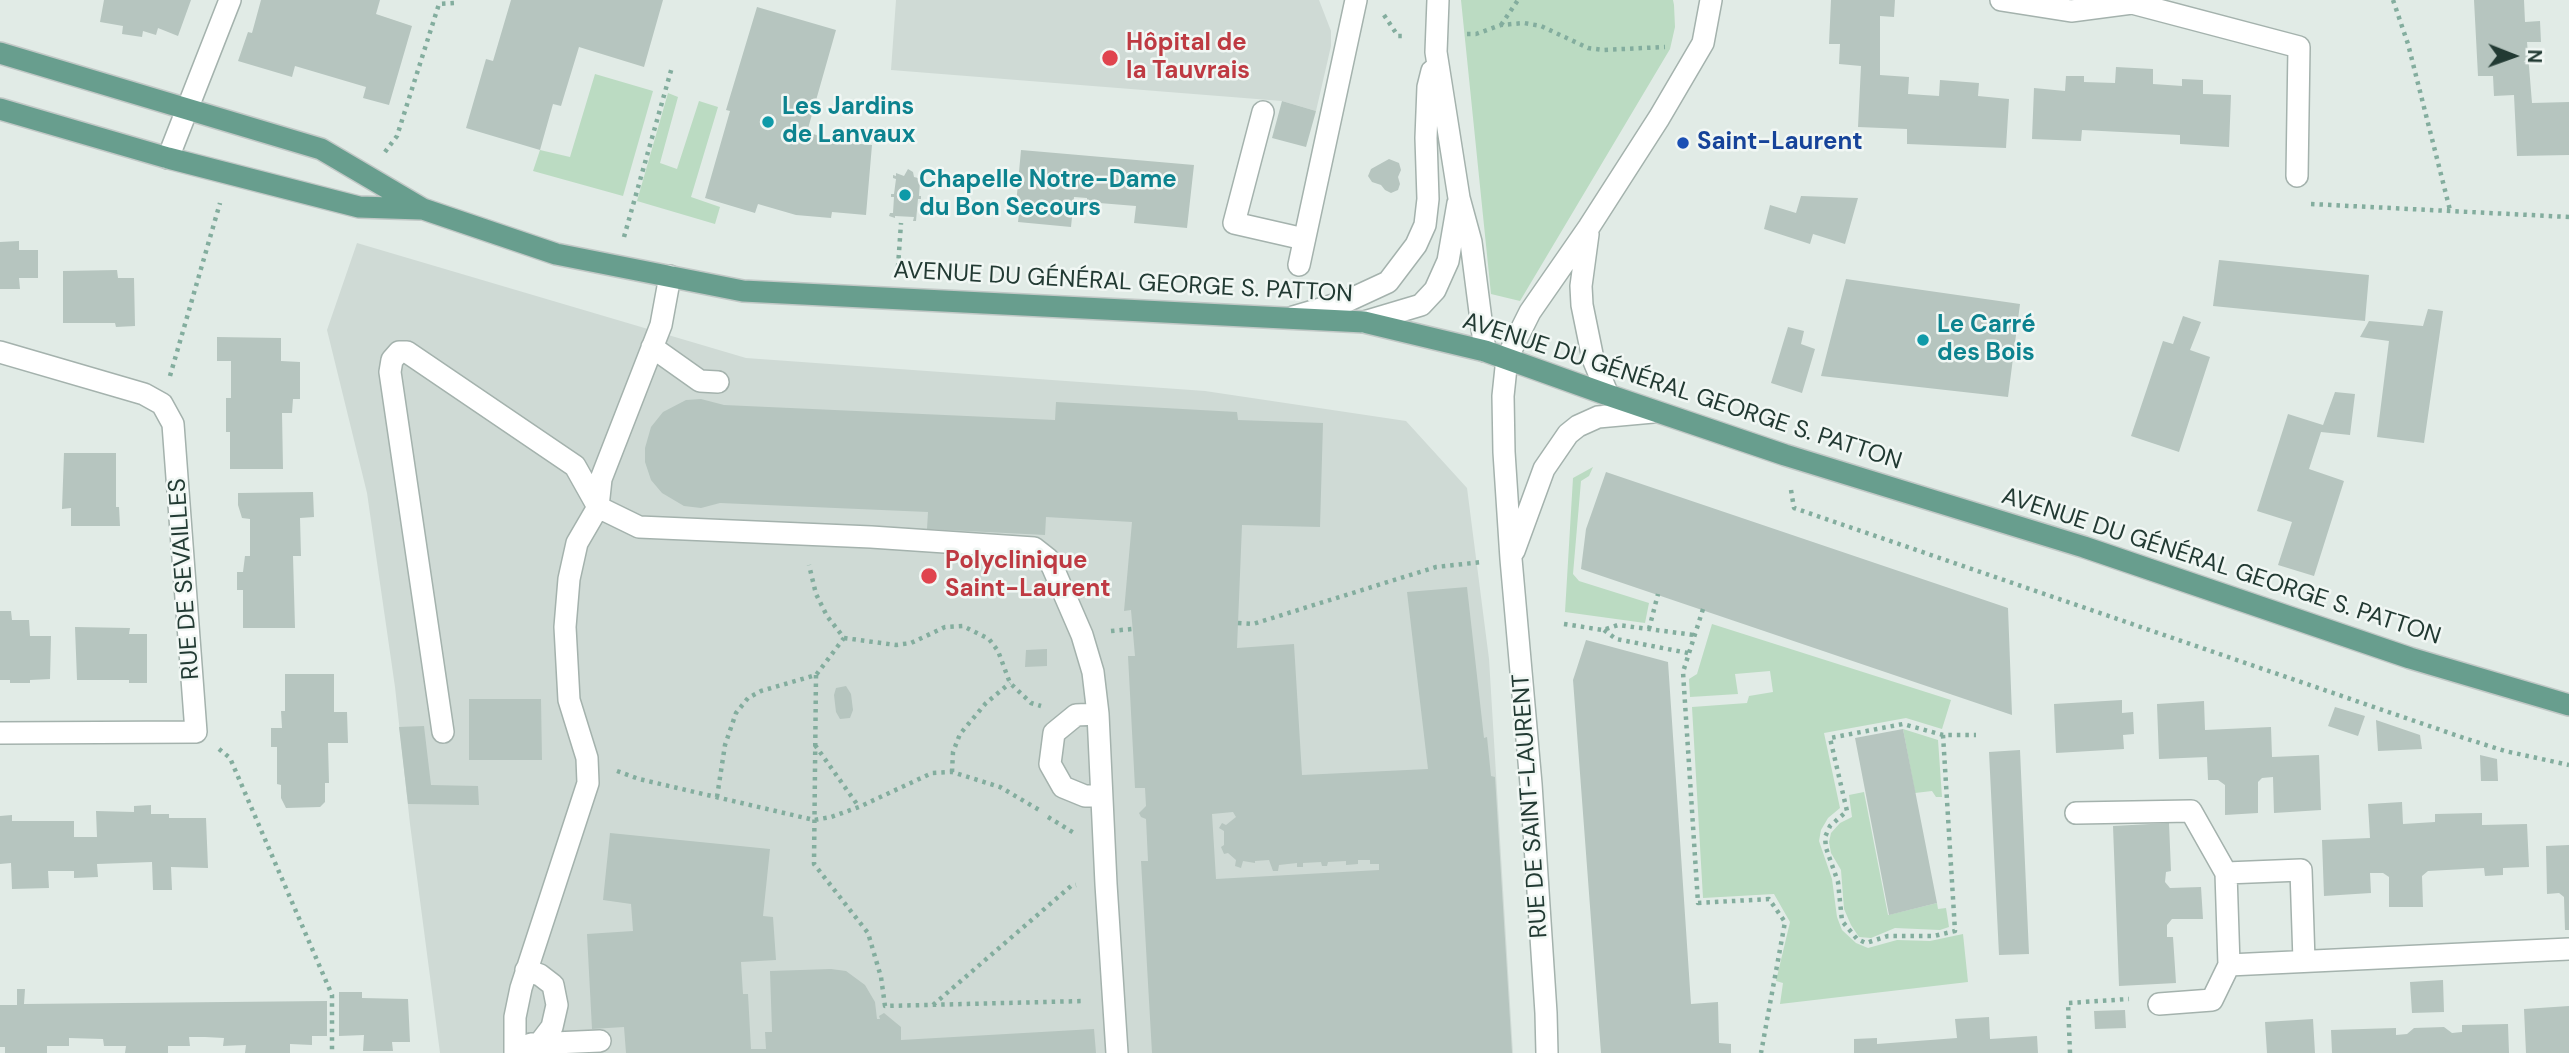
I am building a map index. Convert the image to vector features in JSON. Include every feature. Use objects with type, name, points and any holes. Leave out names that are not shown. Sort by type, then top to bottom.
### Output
[{"type":"main road","name":"AVENUE DU GÉNÉRAL GEORGE S. PATTON","points":[[0,53],[188,107],[321,149],[423,209],[556,254],[743,290],[1364,323],[1485,351],[1786,455],[2084,547],[2410,658],[2569,705]]},
{"type":"main road","name":"AVENUE DU GÉNÉRAL GEORGE S. PATTON","points":[[0,109],[168,158],[359,207],[423,209]]},
{"type":"street","points":[[168,158],[230,0]]},
{"type":"street","points":[[1298,265],[1356,0]]},
{"type":"street","points":[[1288,318],[1347,301],[1388,282],[1416,245],[1425,225],[1429,199],[1426,138],[1438,0]]},
{"type":"street","points":[[1507,358],[1530,312],[1589,227],[1703,43],[1711,0]]},
{"type":"street","points":[[2001,0],[2071,10],[2132,2],[2299,47],[2297,176]]},
{"type":"street","points":[[1436,44],[1459,198],[1471,242],[1485,351]]},
{"type":"street","points":[[1263,112],[1234,223],[1304,239]]},
{"type":"street","points":[[1364,323],[1421,304],[1435,290],[1448,261],[1459,198]]},
{"type":"street","points":[[1589,227],[1581,286],[1582,305],[1593,359],[1608,395]]},
{"type":"street","points":[[600,1041],[539,1044],[515,1049],[515,1017],[526,970],[588,783],[587,758],[569,700],[565,627],[569,579],[577,543],[598,508],[601,478],[661,325],[670,276]]},
{"type":"street","points":[[652,347],[700,381],[718,382]]},
{"type":"street","points":[[0,352],[144,394],[162,404]]},
{"type":"street","points":[[443,732],[392,385],[390,364],[399,352],[407,352],[575,466],[598,508],[639,527],[1034,548],[1048,559],[1082,635],[1093,672],[1098,714],[1117,1053]]},
{"type":"street","name":"RUE DE SAINT-LAURENT","points":[[1507,358],[1503,408],[1511,559],[1531,784],[1546,1013],[1546,1053]]},
{"type":"street","name":"RUE DE SEVAILLES","points":[[162,404],[173,424],[196,732]]},
{"type":"street","name":"RUE DE SAINT-LAURENT","points":[[1511,559],[1544,469],[1568,434],[1598,417],[1630,412],[1658,412]]},
{"type":"street","points":[[1098,714],[1076,715],[1054,733],[1050,764],[1063,787],[1086,796],[1101,796]]},
{"type":"street","points":[[0,733],[196,732]]},
{"type":"street","points":[[2076,814],[2191,811],[2226,873],[2229,965],[2212,1000],[2159,1004]]},
{"type":"street","points":[[2226,873],[2301,870],[2304,961]]},
{"type":"street","points":[[2229,965],[2569,949]]},
{"type":"street","points":[[526,970],[540,975],[553,985],[557,1005],[552,1027],[539,1044]]},
{"type":"path","points":[[1500,25],[1518,0]]},
{"type":"path","points":[[2393,0],[2408,44],[2450,210]]},
{"type":"path","points":[[367,175],[397,136],[439,4],[455,3]]},
{"type":"path","points":[[1380,9],[1398,36],[1436,44],[1500,25],[1524,23],[1541,26],[1573,43],[1603,50],[1703,43]]},
{"type":"path","points":[[616,265],[672,67]]},
{"type":"path","points":[[162,404],[229,173]]},
{"type":"path","points":[[2297,176],[2293,204],[2569,217]]},
{"type":"path","points":[[899,247],[901,223]]},
{"type":"path","points":[[1786,455],[1794,508],[2467,739],[2505,751],[2569,765]]},
{"type":"path","points":[[805,534],[816,594],[827,616],[844,638],[896,645],[911,643],[944,626],[963,626],[989,639],[998,651],[1010,683],[1031,703],[1076,715]]},
{"type":"path","points":[[1238,623],[1253,624],[1436,566],[1511,559]]},
{"type":"path","points":[[1649,629],[1658,594]]},
{"type":"path","points":[[1703,610],[1683,673],[1698,903],[1769,899],[1784,922],[1761,1053]]},
{"type":"path","points":[[1564,624],[1603,630],[1616,639],[1688,653]]},
{"type":"path","points":[[1603,630],[1618,625],[1694,635]]},
{"type":"path","points":[[1104,632],[1132,629]]},
{"type":"path","points":[[844,638],[816,675],[814,864],[867,933],[881,977],[885,1006],[1114,1001]]},
{"type":"path","points":[[717,797],[725,745],[736,713],[748,698],[761,691],[816,675]]},
{"type":"path","points":[[953,772],[953,752],[960,734],[986,703],[1010,683]]},
{"type":"path","points":[[1943,735],[1955,931],[1934,936],[1888,936],[1866,943],[1857,939],[1842,921],[1838,882],[1826,848],[1825,837],[1830,826],[1847,811],[1830,738],[1903,724],[1943,735],[1976,735]]},
{"type":"path","points":[[196,732],[230,758],[332,995],[332,1053]]},
{"type":"path","points":[[815,745],[859,807]]},
{"type":"path","points":[[587,758],[623,775],[814,820],[859,807],[932,773],[953,772],[1000,787],[1080,836],[1103,835]]},
{"type":"path","points":[[932,1005],[1072,886],[1106,884]]},
{"type":"path","points":[[2070,1053],[2068,1003],[2149,998],[2159,1004]]},
{"type":"shaded area","name":"Hôpital de la Tauvrais","points":[[896,0],[1319,0],[1331,31],[1331,46],[1316,111],[1282,101],[891,70]]},
{"type":"shaded area","name":"Polyclinique Saint-Laurent","points":[[357,243],[746,358],[1205,391],[1406,421],[1467,488],[1489,659],[1513,1053],[440,1053],[395,687],[367,493],[327,330]]},
{"type":"green space","points":[[1461,0],[1673,0],[1674,5],[1675,27],[1670,49],[1520,301],[1491,294]]},
{"type":"green space","points":[[595,74],[653,91],[623,196],[533,171],[540,150],[570,157]]},
{"type":"green space","points":[[668,93],[678,97],[660,163],[677,169],[699,101],[718,107],[691,197],[720,207],[715,224],[637,201]]},
{"type":"green space","points":[[1593,467],[1589,476],[1581,481],[1573,574],[1579,581],[1649,603],[1645,623],[1565,612],[1573,478]]},
{"type":"green space","points":[[1712,624],[1951,700],[1942,729],[1906,718],[1824,733],[1840,808],[1828,818],[1821,830],[1819,841],[1832,879],[1837,917],[1842,930],[1856,943],[1868,948],[1897,940],[1930,941],[1963,934],[1968,982],[1780,1004],[1783,983],[1776,981],[1790,922],[1774,894],[1703,898],[1692,707],[1747,703],[1749,696],[1773,692],[1770,671],[1735,674],[1738,694],[1690,697],[1689,679],[1697,674]]},
{"type":"green space","points":[[1903,729],[1938,740],[1942,797],[1936,797],[1932,791],[1915,793]]},
{"type":"green space","points":[[1864,792],[1888,915],[1937,903],[1938,909],[1946,908],[1949,927],[1940,930],[1895,928],[1871,938],[1859,937],[1851,925],[1844,909],[1841,870],[1831,853],[1829,842],[1831,833],[1840,823],[1852,817],[1849,795]]},
{"type":"building","points":[[104,0],[191,0],[178,36],[158,28],[156,35],[143,31],[142,37],[122,34],[123,26],[100,22]]},
{"type":"building","points":[[261,0],[380,0],[376,14],[412,26],[389,105],[363,98],[366,87],[295,66],[292,77],[238,61],[248,32],[252,33]]},
{"type":"building","points":[[511,0],[663,0],[644,67],[579,47],[561,106],[553,104],[540,150],[466,128],[486,59],[493,61]]},
{"type":"building","points":[[1831,0],[1895,0],[1894,17],[1880,16],[1880,75],[1909,77],[1908,94],[1939,96],[1940,80],[1979,83],[1978,96],[2009,99],[2006,148],[1907,144],[1907,129],[1858,127],[1861,66],[1839,64],[1840,44],[1829,44]]},
{"type":"building","points":[[2474,0],[2524,0],[2525,22],[2540,21],[2541,42],[2527,42],[2532,103],[2569,102],[2569,155],[2517,156],[2514,95],[2494,96],[2493,76],[2478,76]]},
{"type":"building","name":"Les Jardins de Lanvaux","points":[[757,7],[836,30],[807,132],[838,142],[872,145],[866,215],[832,212],[831,218],[796,215],[758,204],[755,213],[705,198],[730,111],[726,110]]},
{"type":"building","points":[[2116,67],[2153,69],[2153,84],[2182,86],[2182,79],[2203,80],[2203,94],[2231,95],[2229,147],[2180,144],[2180,135],[2082,130],[2081,141],[2032,139],[2034,88],[2065,91],[2066,76],[2084,76],[2084,82],[2115,83]]},
{"type":"building","points":[[1282,101],[1316,111],[1306,147],[1272,138]]},
{"type":"building","points":[[1021,150],[1194,165],[1187,228],[1134,223],[1136,206],[1087,202],[1087,198],[1074,197],[1071,227],[1018,222],[1020,206],[1016,205]]},
{"type":"building","points":[[1389,159],[1399,163],[1401,170],[1398,190],[1391,193],[1372,182],[1368,176],[1371,169]]},
{"type":"building","name":"Chapelle Notre-Dame du Bon Secours","points":[[908,169],[913,172],[914,177],[918,178],[918,174],[924,178],[920,181],[921,199],[918,199],[916,221],[913,221],[914,217],[889,216],[893,213],[894,197],[891,197],[891,194],[894,194],[896,179],[893,175],[896,176],[896,173],[904,176]]},
{"type":"building","points":[[1801,196],[1858,198],[1845,244],[1813,234],[1810,244],[1764,229],[1770,205],[1796,213]]},
{"type":"building","points":[[19,241],[19,250],[38,250],[38,278],[19,278],[20,289],[0,289],[0,242]]},
{"type":"building","points":[[2219,260],[2369,275],[2365,321],[2213,306]]},
{"type":"building","points":[[117,270],[118,278],[134,278],[135,326],[116,327],[115,323],[63,323],[63,271]]},
{"type":"building","name":"Le Carré des Bois","points":[[1846,279],[2020,304],[2008,397],[1821,376]]},
{"type":"building","points":[[2428,309],[2443,311],[2424,443],[2377,437],[2389,341],[2360,337],[2369,321],[2423,326]]},
{"type":"building","points":[[2183,316],[2201,322],[2190,350],[2210,357],[2179,452],[2131,436],[2163,341],[2173,344]]},
{"type":"building","points":[[1788,327],[1804,331],[1801,344],[1815,349],[1802,393],[1771,383]]},
{"type":"building","points":[[217,337],[281,338],[281,361],[300,362],[300,399],[293,399],[292,413],[282,413],[283,469],[230,469],[226,398],[231,398],[231,361],[217,361]]},
{"type":"building","points":[[2335,392],[2355,394],[2350,435],[2321,432],[2309,469],[2344,481],[2314,576],[2278,565],[2292,522],[2257,511],[2288,414],[2323,425]]},
{"type":"building","points":[[701,399],[724,405],[1055,420],[1056,402],[1237,412],[1238,420],[1323,423],[1320,527],[1242,525],[1237,648],[1294,644],[1302,775],[1428,769],[1407,592],[1467,587],[1484,738],[1487,737],[1491,776],[1495,777],[1512,1053],[1152,1053],[1141,861],[1148,861],[1146,819],[1139,813],[1146,806],[1145,788],[1135,788],[1128,656],[1135,656],[1131,610],[1124,611],[1132,522],[1046,517],[1045,535],[927,529],[928,512],[720,503],[701,508],[684,506],[662,493],[651,480],[645,462],[645,448],[651,427],[663,412],[686,400]],"holes":[[[1233,812],[1236,817],[1226,825],[1222,823],[1219,828],[1224,831],[1224,845],[1221,847],[1224,854],[1228,853],[1236,860],[1235,866],[1241,868],[1243,861],[1255,863],[1269,860],[1273,871],[1278,871],[1279,865],[1297,863],[1297,867],[1303,867],[1303,863],[1321,862],[1322,866],[1327,866],[1328,862],[1346,861],[1346,865],[1358,864],[1358,860],[1370,860],[1370,864],[1379,864],[1379,870],[1216,879],[1212,814]]]},
{"type":"building","points":[[64,453],[116,453],[116,507],[119,507],[120,526],[71,526],[71,508],[62,509]]},
{"type":"building","points":[[1606,472],[2008,608],[2012,715],[1581,569],[1586,529]]},
{"type":"building","points":[[313,492],[314,517],[300,518],[301,556],[293,556],[295,628],[243,628],[243,590],[237,590],[237,572],[243,572],[245,556],[250,556],[250,519],[242,518],[238,493]]},
{"type":"building","points":[[0,611],[11,611],[12,620],[29,620],[30,636],[51,636],[50,679],[30,680],[30,683],[0,680]]},
{"type":"building","points":[[75,627],[130,628],[129,634],[147,634],[147,683],[129,683],[129,680],[77,680]]},
{"type":"building","points":[[1586,640],[1668,662],[1691,1004],[1718,1002],[1719,1043],[1731,1044],[1731,1053],[1601,1053],[1573,680]]},
{"type":"building","points":[[1047,649],[1047,666],[1025,667],[1026,650]]},
{"type":"building","points":[[285,674],[334,674],[334,712],[347,712],[348,743],[328,743],[329,783],[325,783],[325,802],[320,807],[286,808],[281,798],[281,785],[277,784],[277,747],[271,747],[271,728],[282,728]]},
{"type":"building","points":[[846,686],[851,694],[853,710],[850,718],[840,719],[836,712],[834,695],[836,688]]},
{"type":"building","points":[[469,699],[541,699],[542,760],[469,760]]},
{"type":"building","points":[[2122,700],[2122,713],[2133,712],[2134,734],[2123,735],[2124,749],[2056,753],[2054,704]]},
{"type":"building","points":[[2204,701],[2205,730],[2271,727],[2272,757],[2319,755],[2321,810],[2274,813],[2273,777],[2262,778],[2258,782],[2258,813],[2225,815],[2225,785],[2218,780],[2208,780],[2207,757],[2159,759],[2157,704]]},
{"type":"building","points":[[2335,707],[2365,716],[2358,736],[2328,726]]},
{"type":"building","points":[[2376,720],[2420,735],[2422,749],[2378,751]]},
{"type":"building","points":[[424,726],[431,785],[478,786],[479,805],[408,804],[399,727]]},
{"type":"building","points":[[1903,729],[1937,903],[1889,915],[1855,738]]},
{"type":"building","points":[[2020,750],[2029,954],[1999,955],[1989,752]]},
{"type":"building","points":[[2480,755],[2497,759],[2498,781],[2481,781]]},
{"type":"building","points":[[2402,802],[2403,824],[2435,822],[2435,814],[2482,813],[2482,825],[2527,824],[2529,867],[2503,868],[2503,875],[2485,876],[2484,868],[2428,871],[2422,876],[2423,907],[2389,907],[2389,877],[2383,873],[2370,873],[2371,893],[2324,896],[2322,840],[2370,838],[2368,804]]},
{"type":"building","points":[[151,805],[151,814],[169,814],[169,818],[206,818],[208,868],[171,867],[172,890],[153,890],[152,862],[97,864],[98,877],[74,878],[74,871],[48,871],[49,888],[12,889],[11,863],[0,864],[0,816],[12,815],[12,821],[74,821],[74,837],[97,837],[96,811],[134,812],[134,806]]},
{"type":"building","points":[[2169,823],[2171,871],[2166,872],[2165,882],[2170,888],[2201,887],[2203,919],[2172,919],[2167,925],[2167,937],[2173,937],[2176,983],[2119,986],[2113,826]]},
{"type":"building","points":[[610,833],[770,849],[763,916],[773,917],[776,960],[741,962],[743,994],[748,994],[751,1049],[766,1049],[765,1032],[772,1032],[770,971],[831,969],[846,971],[865,985],[875,1002],[877,1019],[884,1013],[901,1027],[901,1040],[1094,1029],[1096,1053],[626,1053],[624,1027],[592,1029],[587,934],[633,931],[631,904],[603,900]]},
{"type":"building","points":[[2569,845],[2569,930],[2565,930],[2564,897],[2559,893],[2547,894],[2546,846]]},
{"type":"building","points":[[2443,980],[2444,1012],[2412,1013],[2410,982]]},
{"type":"building","points":[[17,989],[25,989],[24,1004],[327,1001],[327,1036],[312,1036],[312,1045],[290,1044],[290,1053],[245,1053],[246,1045],[223,1046],[224,1038],[189,1037],[190,1046],[168,1046],[168,1053],[125,1053],[126,1046],[104,1046],[103,1039],[69,1038],[69,1046],[47,1046],[47,1053],[5,1053],[5,1047],[0,1047],[0,1005],[17,1005]]},
{"type":"building","points":[[339,992],[362,992],[362,998],[408,999],[410,1042],[392,1042],[393,1051],[363,1051],[364,1035],[339,1036]]},
{"type":"building","points":[[2569,1006],[2569,1053],[2526,1053],[2524,1009]]},
{"type":"building","points":[[2125,1010],[2126,1028],[2095,1029],[2094,1011]]},
{"type":"building","points":[[1989,1017],[1990,1039],[2037,1036],[2038,1053],[1854,1053],[1854,1039],[1877,1038],[1877,1044],[1957,1038],[1955,1019]]},
{"type":"building","points":[[2313,1019],[2315,1053],[2267,1053],[2265,1022]]},
{"type":"building","points":[[2508,1024],[2509,1053],[2332,1053],[2331,1030],[2396,1028],[2396,1035],[2407,1034],[2414,1028],[2444,1027],[2452,1033],[2462,1032],[2462,1025]]},
{"type":"place","name":"Hôpital de la Tauvrais","points":[[1110,58]]},
{"type":"place","name":"Les Jardins de Lanvaux","points":[[768,122]]},
{"type":"place","name":"Saint-Laurent","points":[[1683,143]]},
{"type":"place","name":"Chapelle Notre-Dame du Bon Secours","points":[[905,195]]},
{"type":"place","name":"Le Carré des Bois","points":[[1923,340]]},
{"type":"place","name":"Polyclinique Saint-Laurent","points":[[929,576]]}]
